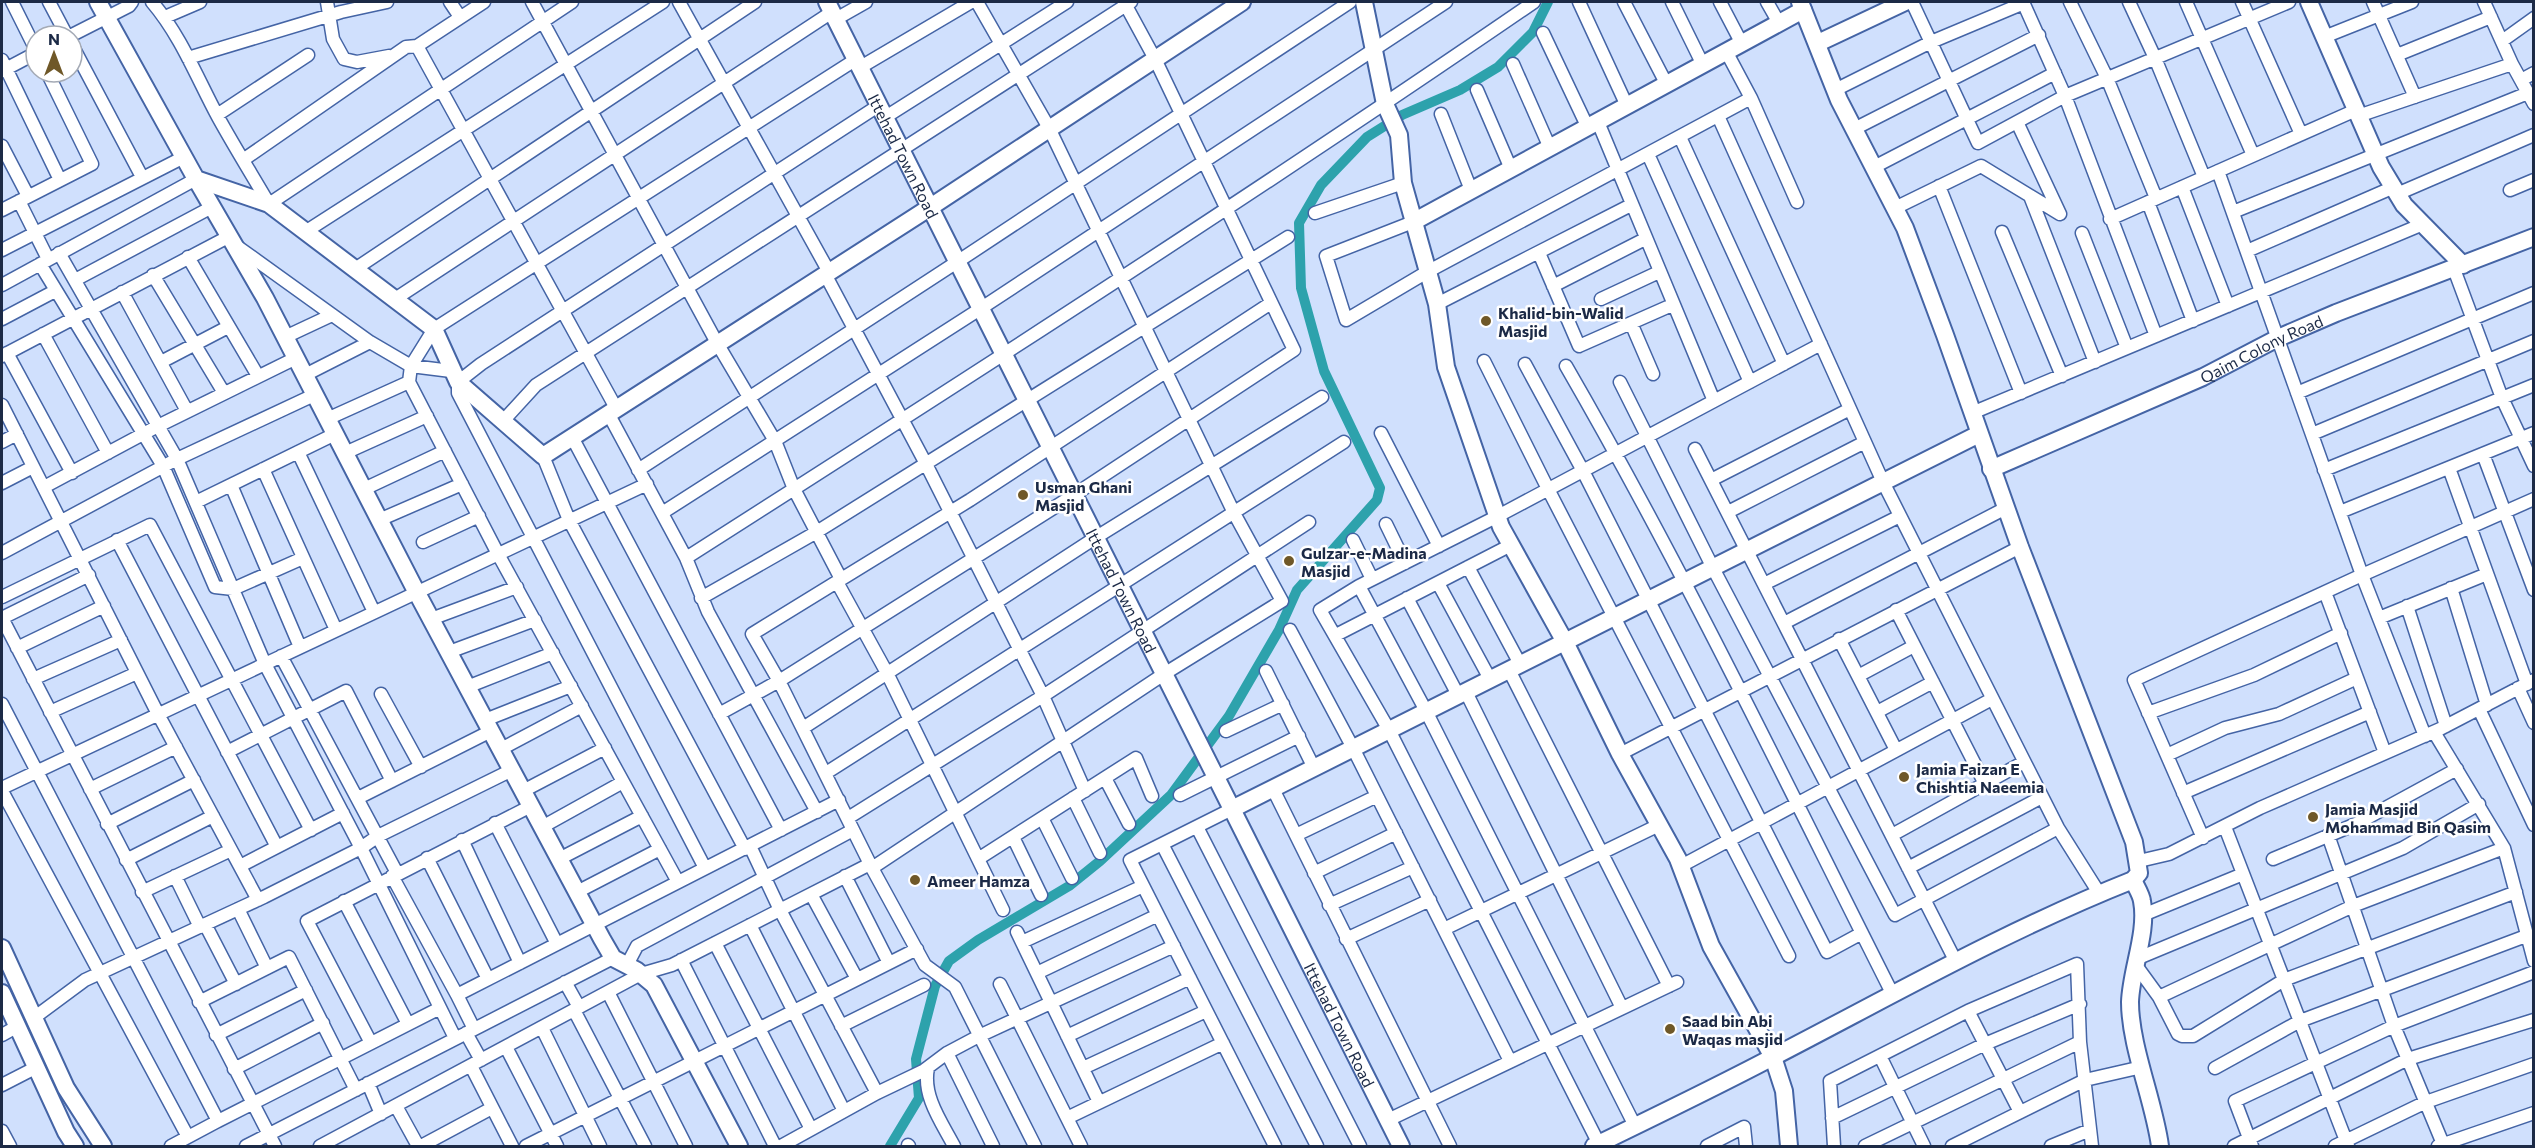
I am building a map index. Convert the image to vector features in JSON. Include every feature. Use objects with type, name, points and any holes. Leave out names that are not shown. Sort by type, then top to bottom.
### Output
[{"type":"street","points":[[12,2],[24,27]]},
{"type":"street","points":[[49,2],[62,24]]},
{"type":"street","points":[[98,2],[265,298],[448,652],[595,925],[620,962],[641,974],[654,985],[739,1146]]},
{"type":"street","points":[[84,28],[129,6],[132,2]]},
{"type":"street","points":[[152,2],[165,17],[217,115],[269,204]]},
{"type":"street","points":[[165,17],[200,2]]},
{"type":"street","points":[[327,2],[333,39],[344,59],[357,62],[395,55]]},
{"type":"street","points":[[188,58],[330,15],[387,2]]},
{"type":"street","points":[[450,2],[460,17]]},
{"type":"street","points":[[243,160],[406,47],[417,46],[483,2]]},
{"type":"street","points":[[532,2],[717,343],[775,441],[794,489],[1003,910]]},
{"type":"street","points":[[269,204],[572,2]]},
{"type":"street","points":[[305,232],[663,2]]},
{"type":"street","points":[[679,2],[799,217],[951,512],[972,559],[1043,696],[1085,791]]},
{"type":"street","points":[[355,269],[755,2]]},
{"type":"street","points":[[395,299],[832,11],[866,2]]},
{"type":"street","points":[[678,882],[498,554],[409,382],[411,366],[434,329],[749,128],[857,64],[971,2]]},
{"type":"street","points":[[321,1146],[641,974],[681,960],[845,876],[871,866],[1164,674],[1282,601],[1234,513],[1049,128],[977,2]]},
{"type":"street","points":[[455,376],[563,311],[774,173],[1001,44],[1067,2]]},
{"type":"street","points":[[543,456],[1155,59],[1225,7],[1242,2]]},
{"type":"street","points":[[638,470],[1350,2]]},
{"type":"street","points":[[1364,2],[1388,111],[1399,135],[1403,183],[1437,303],[1446,367],[1498,516],[1510,545],[1565,642],[1620,754],[1681,866],[1710,946],[1773,1057],[1784,1091],[1789,1146]]},
{"type":"street","points":[[662,513],[980,309],[1446,2]]},
{"type":"street","points":[[686,558],[1003,355],[1226,208],[1388,111],[1534,2]]},
{"type":"street","points":[[1579,2],[1627,106]]},
{"type":"street","points":[[1624,2],[1667,85]]},
{"type":"street","points":[[1672,2],[1703,65]]},
{"type":"street","points":[[1720,2],[1742,44]]},
{"type":"street","points":[[1767,2],[1779,23]]},
{"type":"street","points":[[1818,43],[1905,2]]},
{"type":"street","points":[[1912,2],[1978,143],[2065,96],[2289,2]]},
{"type":"street","points":[[1835,90],[1931,42],[2023,2],[2065,96],[2156,336]]},
{"type":"street","points":[[2070,2],[2107,78],[2193,321]]},
{"type":"street","points":[[2128,2],[2155,58],[2204,177]]},
{"type":"street","points":[[2186,2],[2253,155]]},
{"type":"street","points":[[2242,2],[2301,134]]},
{"type":"street","points":[[2309,2],[2375,153],[2404,205],[2458,267],[2473,319],[2502,398],[2534,466]]},
{"type":"street","points":[[2373,2],[2415,97]]},
{"type":"street","points":[[2324,37],[2412,2]]},
{"type":"street","points":[[2233,212],[2375,153],[2531,98],[2512,64],[2484,2]]},
{"type":"street","points":[[502,421],[536,385],[1128,3],[1294,350],[1074,495],[779,681],[719,714]]},
{"type":"street","points":[[1752,98],[1427,272],[1346,320],[1326,256],[1413,222],[1727,53],[1779,23],[1802,6],[1835,90],[1913,249],[2020,547],[2134,842],[2139,861],[2139,873],[2133,880],[2099,893],[1955,960],[1773,1057],[1597,1145],[1548,1043],[1389,730],[1320,609],[1372,579],[1498,516],[1821,344]]},
{"type":"street","name":"Ittehad Town Road","points":[[832,11],[1401,1146]]},
{"type":"street","points":[[2397,55],[2491,17]]},
{"type":"street","points":[[2502,41],[2534,18]]},
{"type":"street","points":[[1543,33],[1617,170],[1714,401]]},
{"type":"street","points":[[1854,129],[2039,35]]},
{"type":"street","points":[[417,46],[586,354],[638,470],[686,558],[701,598],[817,812]]},
{"type":"street","points":[[1727,53],[1752,98],[1797,202]]},
{"type":"street","points":[[217,115],[308,55]]},
{"type":"street","points":[[24,57],[3,67],[60,180]]},
{"type":"street","points":[[1513,64],[1550,148]]},
{"type":"street","points":[[2110,219],[2301,134],[2357,113],[2415,97],[2512,64]]},
{"type":"street","points":[[84,68],[142,177]]},
{"type":"street","points":[[1874,168],[2055,73]]},
{"type":"street","points":[[2521,80],[2534,73]]},
{"type":"street","points":[[2,210],[92,164],[53,84]]},
{"type":"street","points":[[1477,90],[1510,169]]},
{"type":"street","points":[[1441,114],[1471,190]]},
{"type":"street","points":[[1718,116],[1883,482],[2058,828],[2099,893]]},
{"type":"street","points":[[1894,208],[1981,166],[2060,214],[2017,122]]},
{"type":"street","points":[[2247,251],[2534,135]]},
{"type":"street","points":[[1680,137],[1784,364]]},
{"type":"street","points":[[2,146],[35,233],[49,258],[55,291],[163,466],[215,587],[232,589],[303,558]]},
{"type":"street","points":[[1648,154],[1750,382]]},
{"type":"street","points":[[2,250],[184,157]]},
{"type":"street","points":[[2218,171],[2379,618],[2430,734],[2457,769],[2504,848],[2532,955]]},
{"type":"street","points":[[2,285],[196,178],[269,204],[434,329],[455,376],[458,393],[705,868]]},
{"type":"street","points":[[2510,190],[2534,180]]},
{"type":"street","points":[[1315,213],[1403,183]]},
{"type":"street","points":[[1939,186],[2021,393]]},
{"type":"street","points":[[2182,187],[2228,306]]},
{"type":"street","points":[[2030,196],[2095,362]]},
{"type":"street","points":[[1437,303],[1631,205]]},
{"type":"street","points":[[75,280],[212,207]]},
{"type":"street","points":[[1972,413],[2422,224]]},
{"type":"street","points":[[2002,232],[2062,376]]},
{"type":"street","points":[[2082,233],[2127,348]]},
{"type":"street","points":[[701,598],[815,532],[1027,402],[1288,237]]},
{"type":"street","name":"Qaim Colony Road","points":[[1991,469],[2203,377],[2278,338],[2336,313],[2534,237]]},
{"type":"street","points":[[72,473],[4,355],[188,257],[230,239]]},
{"type":"street","points":[[230,239],[370,342],[411,366],[455,376],[543,456],[570,520],[765,877],[841,1026],[881,1091]]},
{"type":"street","points":[[1553,286],[1645,239]]},
{"type":"street","points":[[1539,253],[1579,346],[1672,304]]},
{"type":"street","points":[[188,257],[258,376]]},
{"type":"street","points":[[49,258],[75,280],[177,459],[265,664],[361,848],[440,1008],[465,1033]]},
{"type":"street","points":[[1601,299],[1659,272]]},
{"type":"street","points":[[153,275],[224,393]]},
{"type":"street","points":[[2,319],[55,291]]},
{"type":"street","points":[[122,292],[187,411]]},
{"type":"street","points":[[2297,393],[2534,293]]},
{"type":"street","points":[[1035,1146],[955,987],[929,968],[916,949],[871,866],[779,681],[752,634],[951,512],[1271,303]]},
{"type":"street","points":[[285,337],[332,315]]},
{"type":"street","points":[[1630,323],[1653,374]]},
{"type":"street","points":[[161,362],[228,327]]},
{"type":"street","points":[[43,334],[108,453]]},
{"type":"street","points":[[2312,434],[2534,341]]},
{"type":"street","points":[[305,375],[370,342]]},
{"type":"street","points":[[44,487],[187,411],[296,358]]},
{"type":"street","points":[[1484,360],[1789,956]]},
{"type":"street","points":[[1525,364],[1583,471],[1827,952],[1862,933]]},
{"type":"street","points":[[1566,366],[1616,453],[1684,582],[1892,993]]},
{"type":"street","points":[[327,419],[409,382]]},
{"type":"street","points":[[1620,382],[1649,435],[1713,568],[1895,915],[2058,828]]},
{"type":"street","points":[[2324,470],[2534,385]]},
{"type":"street","points":[[2,553],[163,466],[314,395]]},
{"type":"street","points":[[803,728],[1095,538],[1322,397]]},
{"type":"street","points":[[2,405],[158,714],[258,900]]},
{"type":"street","points":[[1711,480],[1850,409]]},
{"type":"street","points":[[345,453],[427,416]]},
{"type":"street","points":[[1381,433],[1439,546]]},
{"type":"street","points":[[2340,513],[2534,433]]},
{"type":"street","points":[[2,442],[17,434]]},
{"type":"street","points":[[196,502],[335,434]]},
{"type":"street","points":[[1275,1146],[1130,860],[1979,434]]},
{"type":"street","points":[[572,437],[781,830]]},
{"type":"street","points":[[826,773],[1344,442]]},
{"type":"street","points":[[1728,513],[1864,442]]},
{"type":"street","points":[[1695,449],[1955,960]]},
{"type":"street","points":[[363,489],[445,451]]},
{"type":"street","points":[[298,452],[375,612]]},
{"type":"street","points":[[2483,454],[2534,590]]},
{"type":"street","points":[[2,483],[33,467]]},
{"type":"street","points":[[2449,468],[2526,684],[2534,723]]},
{"type":"street","points":[[263,469],[336,630]]},
{"type":"street","points":[[380,520],[462,484]]},
{"type":"street","points":[[188,1137],[2,789],[646,484]]},
{"type":"street","points":[[231,485],[300,647]]},
{"type":"street","points":[[2203,838],[2134,680],[2534,499]]},
{"type":"street","points":[[1784,623],[2006,508]]},
{"type":"street","points":[[423,542],[479,516]]},
{"type":"street","points":[[1764,584],[1900,516]]},
{"type":"street","points":[[848,818],[1143,632],[1310,522]]},
{"type":"street","points":[[1386,524],[1405,563]]},
{"type":"street","points":[[2,597],[150,525],[311,830]]},
{"type":"street","points":[[117,540],[277,847]]},
{"type":"street","points":[[1353,540],[1372,579]]},
{"type":"street","points":[[1336,635],[1510,545]]},
{"type":"street","points":[[1620,754],[2020,547]]},
{"type":"street","points":[[1388,1120],[1673,984],[1601,853],[1468,567]]},
{"type":"street","points":[[2379,618],[2487,574]]},
{"type":"street","points":[[88,575],[2,618],[167,942],[275,1146]]},
{"type":"street","points":[[1438,583],[1490,679]]},
{"type":"street","points":[[1359,586],[1426,711],[1635,1126]]},
{"type":"street","points":[[431,619],[517,587]]},
{"type":"street","points":[[2451,588],[2483,707],[2534,825]]},
{"type":"street","points":[[2325,592],[2385,753]]},
{"type":"street","points":[[1407,598],[1462,694],[1556,874],[1622,1008]]},
{"type":"street","points":[[17,648],[104,606]]},
{"type":"street","points":[[2407,606],[2446,726]]},
{"type":"street","points":[[1896,610],[1985,784]]},
{"type":"street","points":[[448,652],[535,620]]},
{"type":"street","points":[[1290,630],[1353,748],[1510,1061]]},
{"type":"street","points":[[2148,713],[2254,675],[2341,633]]},
{"type":"street","points":[[1839,639],[1896,750]]},
{"type":"street","points":[[33,679],[121,640]]},
{"type":"street","points":[[1858,676],[1914,646]]},
{"type":"street","points":[[467,687],[553,653]]},
{"type":"street","points":[[281,656],[378,836],[395,875],[457,995],[465,1033],[492,1108],[512,1146]]},
{"type":"street","points":[[1266,671],[1314,768]]},
{"type":"street","points":[[50,712],[137,673]]},
{"type":"street","points":[[2167,755],[2225,728],[2278,714],[2357,678]]},
{"type":"street","points":[[1877,712],[1933,682]]},
{"type":"street","points":[[2139,861],[2169,854],[2260,808],[2430,734],[2526,684]]},
{"type":"street","points":[[358,798],[421,767],[488,726],[571,686]]},
{"type":"street","points":[[227,752],[346,691],[392,781]]},
{"type":"street","points":[[381,694],[421,767]]},
{"type":"street","points":[[1681,866],[1992,699]]},
{"type":"street","points":[[2,704],[218,1121]]},
{"type":"street","points":[[1226,731],[1283,704]]},
{"type":"street","points":[[501,749],[582,706]]},
{"type":"street","points":[[2183,793],[2370,712]]},
{"type":"street","points":[[1180,795],[1214,774],[1299,736]]},
{"type":"street","points":[[90,789],[176,747]]},
{"type":"street","points":[[371,1043],[307,921],[495,823],[527,798],[605,748]]},
{"type":"street","points":[[978,859],[1136,758],[1152,796]]},
{"type":"street","points":[[1892,836],[2024,762]]},
{"type":"street","points":[[2273,859],[2356,824],[2457,769]]},
{"type":"street","points":[[35,1017],[85,981],[258,900],[361,848],[378,836],[512,770]]},
{"type":"street","points":[[1105,778],[1129,824]]},
{"type":"street","points":[[107,824],[194,780]]},
{"type":"street","points":[[542,827],[623,782]]},
{"type":"street","points":[[1273,789],[1450,1146]]},
{"type":"street","points":[[1296,836],[1377,796]]},
{"type":"street","points":[[1908,868],[2042,797]]},
{"type":"street","points":[[1073,798],[1100,853]]},
{"type":"street","points":[[457,995],[839,800]]},
{"type":"street","points":[[2136,962],[2403,848],[2479,804]]},
{"type":"street","points":[[240,866],[343,813]]},
{"type":"street","points":[[126,860],[213,816]]},
{"type":"street","points":[[559,859],[642,816]]},
{"type":"street","points":[[1042,818],[1072,878]]},
{"type":"street","points":[[495,823],[557,944]]},
{"type":"street","points":[[1444,929],[1659,825]]},
{"type":"street","points":[[1197,827],[1360,1146]]},
{"type":"street","points":[[2225,827],[2330,1099],[2343,1145],[2426,1102],[2534,1064]]},
{"type":"street","points":[[246,1146],[565,982],[620,962],[637,946],[854,830]]},
{"type":"street","points":[[1314,873],[1396,833]]},
{"type":"street","points":[[2328,836],[2394,1026],[2426,1102],[2440,1145],[2534,1113]]},
{"type":"street","points":[[1013,837],[1041,895]]},
{"type":"street","points":[[462,840],[520,963]]},
{"type":"street","points":[[1162,844],[1317,1146]]},
{"type":"street","points":[[2159,998],[2353,906],[2504,848]]},
{"type":"street","points":[[577,892],[660,849]]},
{"type":"street","points":[[142,892],[231,850]]},
{"type":"street","points":[[427,858],[488,979]]},
{"type":"street","points":[[1329,905],[1413,867]]},
{"type":"street","points":[[2143,915],[2243,874]]},
{"type":"street","points":[[175,876],[236,984]]},
{"type":"street","points":[[845,876],[889,963]]},
{"type":"street","points":[[2133,880],[2142,899],[2143,915],[2130,1003],[2160,1146]]},
{"type":"street","points":[[1100,1102],[1019,937],[1143,886]]},
{"type":"street","points":[[2136,962],[2178,1034],[2193,1036],[2284,980],[2516,892]]},
{"type":"street","points":[[811,894],[857,979]]},
{"type":"street","points":[[1346,939],[1430,900]]},
{"type":"street","points":[[344,902],[408,1024]]},
{"type":"street","points":[[238,909],[267,968]]},
{"type":"street","points":[[1037,973],[1158,915]]},
{"type":"street","points":[[750,925],[844,1111]]},
{"type":"street","points":[[2215,1068],[2300,1021],[2526,936]]},
{"type":"street","points":[[715,943],[811,1129]]},
{"type":"street","points":[[781,1146],[881,1091],[925,1070],[947,1053],[979,1036],[1174,946]]},
{"type":"street","points":[[2,948],[66,1088],[103,1146]]},
{"type":"street","points":[[526,1146],[916,949]]},
{"type":"street","points":[[199,1002],[289,957],[356,1090]]},
{"type":"street","points":[[681,960],[776,1146]]},
{"type":"street","points":[[1834,1146],[1830,1081],[1968,1011],[2077,964],[2080,1042],[2092,1146]]},
{"type":"street","points":[[2250,1143],[2235,1101],[2394,1026],[2534,972]]},
{"type":"street","points":[[1067,1036],[1190,978]]},
{"type":"street","points":[[565,982],[620,1099],[645,1146]]},
{"type":"street","points":[[1000,984],[1081,1146]]},
{"type":"street","points":[[841,1026],[924,985]]},
{"type":"street","points":[[216,1035],[306,990]]},
{"type":"street","points":[[608,992],[686,1146]]},
{"type":"street","points":[[2,995],[66,1132],[75,1146]]},
{"type":"street","points":[[1832,1118],[1985,1044],[2080,1004]]},
{"type":"street","points":[[171,1146],[440,1008]]},
{"type":"street","points":[[1083,1068],[1206,1011]]},
{"type":"street","points":[[1968,1011],[2020,1112]]},
{"type":"street","points":[[2234,1146],[2250,1143],[2408,1059],[2534,1020]]},
{"type":"street","points":[[234,1068],[322,1023]]},
{"type":"street","points":[[2,1035],[18,1026]]},
{"type":"street","points":[[542,1028],[600,1146]]},
{"type":"street","points":[[1865,1146],[2080,1042]]},
{"type":"street","points":[[1066,1118],[1223,1043]]},
{"type":"street","points":[[506,1047],[557,1146]]},
{"type":"street","points":[[947,1053],[993,1146]]},
{"type":"street","points":[[1880,1056],[1924,1146]]},
{"type":"street","points":[[2,1085],[37,1067]]},
{"type":"street","points":[[1952,1146],[2085,1080],[2142,1067]]},
{"type":"street","points":[[925,1070],[927,1093],[954,1146]]},
{"type":"street","points":[[368,1083],[381,1114]]},
{"type":"street","points":[[396,1106],[420,1146],[492,1108]]},
{"type":"street","points":[[1707,1146],[1744,1127],[1746,1146]]},
{"type":"street","points":[[2051,1146],[2090,1130]]},
{"type":"street","points":[[2,1131],[10,1146]]},
{"type":"waterway","points":[[890,1146],[919,1098],[916,1059],[935,986],[949,961],[978,940],[1069,886],[1100,861],[1171,795],[1229,716],[1279,630],[1297,590],[1377,500],[1380,488],[1324,371],[1301,288],[1299,223],[1321,185],[1367,137],[1402,115],[1460,90],[1498,67],[1533,32],[1548,2]]},
{"type":"place","name":"Khalid-bin-Walid Masjid","points":[[1486,321]]},
{"type":"place","name":"Usman Ghani Masjid","points":[[1023,495]]},
{"type":"place","name":"Gulzar-e-Madina Masjid","points":[[1289,561]]},
{"type":"place","name":"Jamia Faizan E Chishtia Naeemia","points":[[1904,777]]},
{"type":"place","name":"Jamia Masjid Mohammad Bin Qasim","points":[[2313,817]]},
{"type":"place","name":"Ameer Hamza","points":[[915,880]]},
{"type":"place","name":"Saad bin Abi Waqas masjid","points":[[1670,1029]]}]
